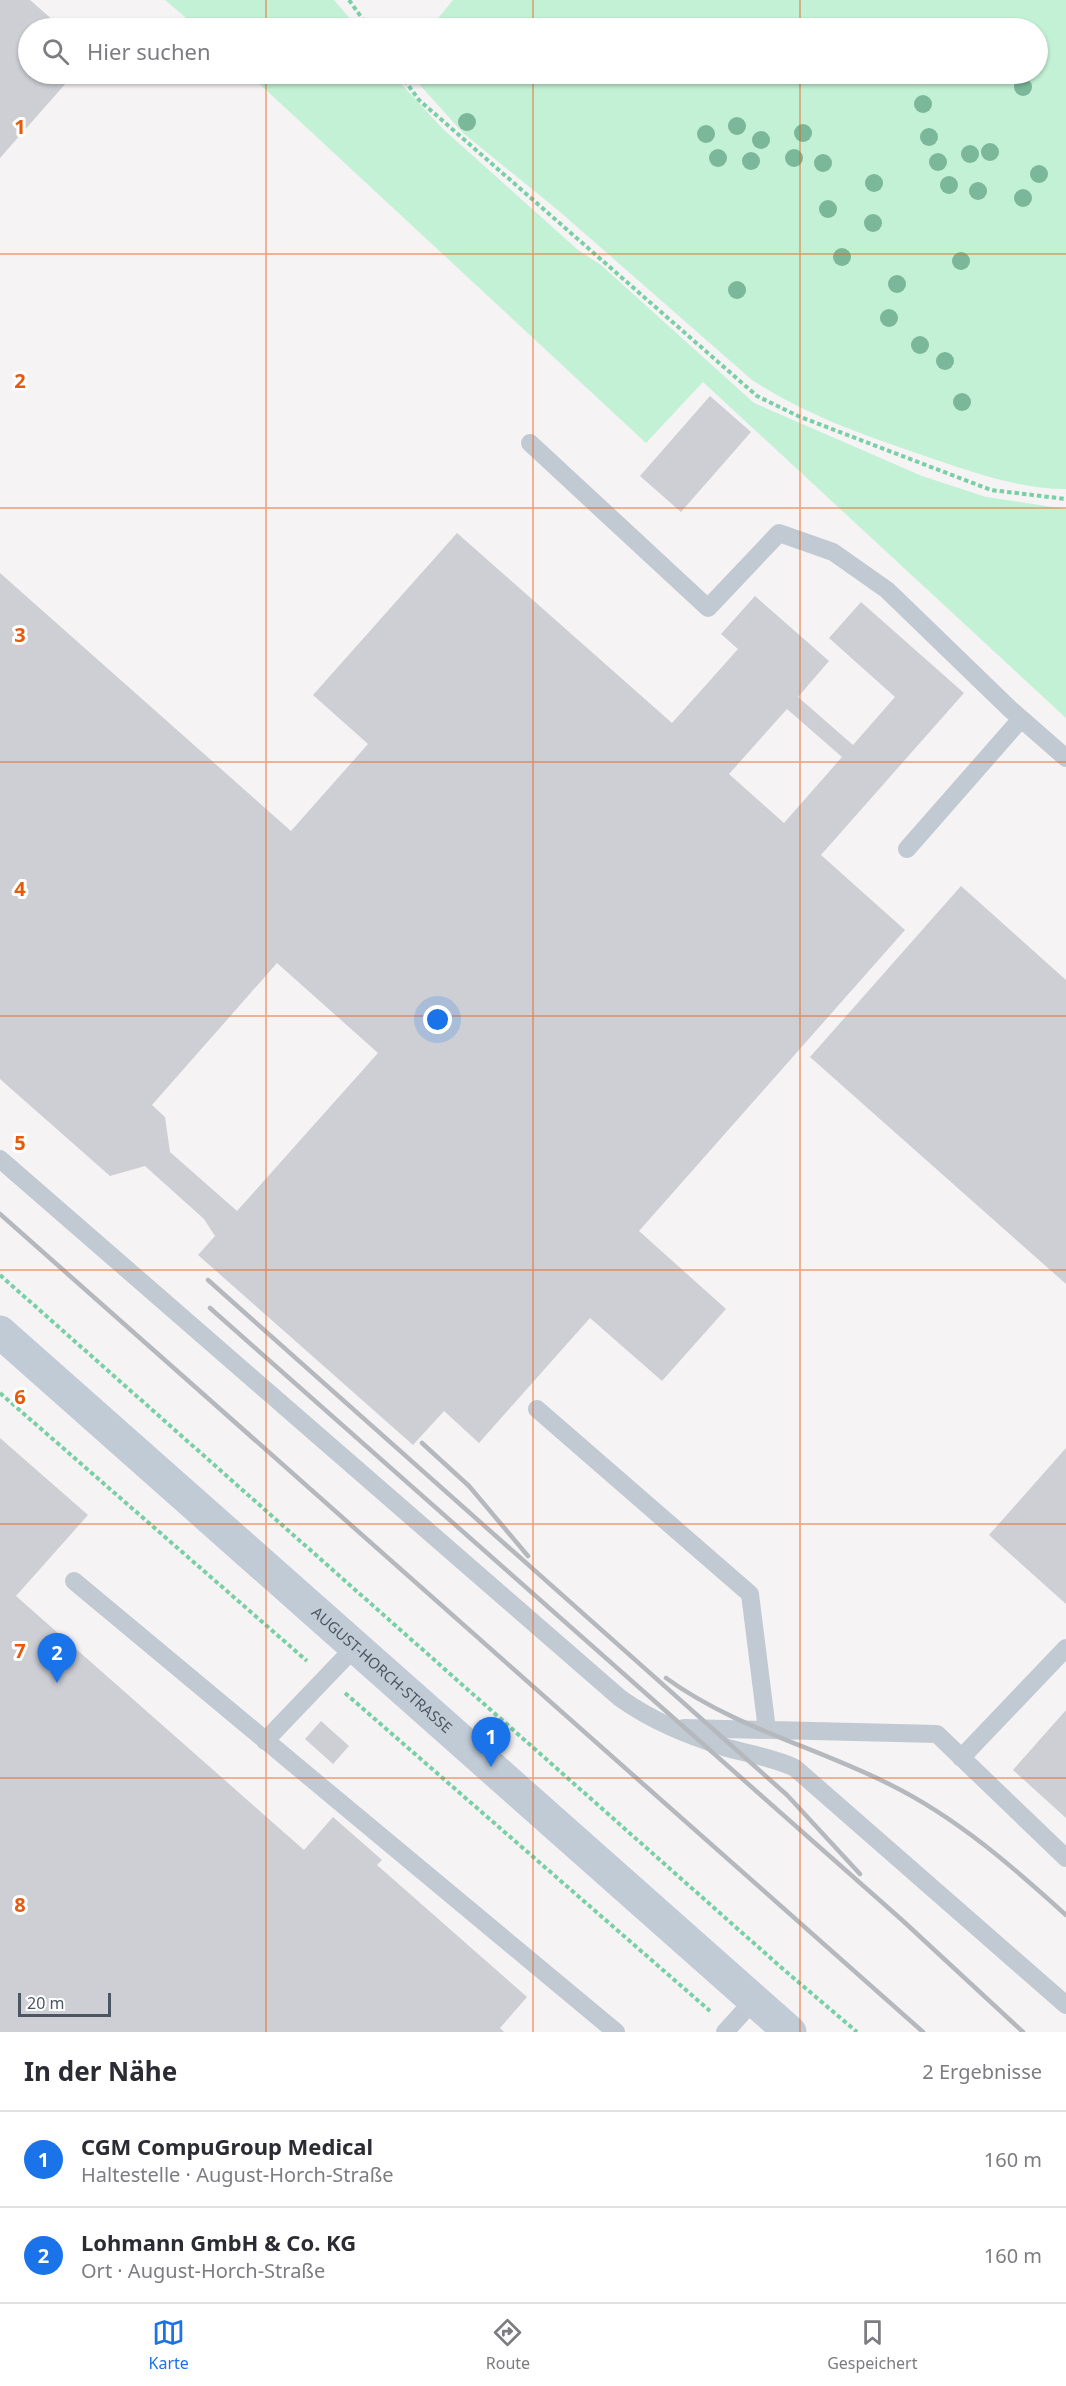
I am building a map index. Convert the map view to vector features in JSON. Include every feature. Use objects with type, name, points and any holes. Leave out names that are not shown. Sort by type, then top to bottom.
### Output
[{"type":"main road","name":"AUGUST-HORCH-STRASSE","points":[[0,1332],[789,2032]]},
{"type":"lane","points":[[530,442],[708,608],[779,533],[832,552],[887,591],[1021,719],[1066,758]]},
{"type":"lane","points":[[907,849],[1021,719]]},
{"type":"lane","points":[[0,1159],[620,1698],[670,1727],[727,1748],[774,1759],[795,1768],[1066,2005]]},
{"type":"lane","points":[[537,1409],[750,1594],[767,1730]]},
{"type":"lane","points":[[74,1581],[616,2032]]},
{"type":"lane","points":[[265,1741],[355,1647]]},
{"type":"lane","points":[[961,1758],[1066,1647]]},
{"type":"lane","points":[[670,1727],[937,1734],[1066,1858]]},
{"type":"lane","points":[[727,2030],[754,2000]]},
{"type":"path","points":[[349,0],[362,18]]},
{"type":"path","points":[[407,84],[419,100],[757,396],[798,417],[991,490],[1066,499]]},
{"type":"path","points":[[0,1275],[857,2032]]},
{"type":"path","points":[[0,1393],[727,2030]]},
{"type":"green space","points":[[165,0],[334,0],[349,18],[186,18]]},
{"type":"green space","points":[[453,0],[1066,0],[1066,489],[1031,486],[996,479],[905,449],[816,415],[752,380],[559,211],[463,133],[419,84],[1048,84],[1048,18],[438,18]]},
{"type":"green space","points":[[260,84],[401,84],[443,129],[578,250],[601,265],[754,403],[922,476],[986,497],[1066,509],[1066,718],[703,382],[646,443]]},
{"type":"building","points":[[0,0],[30,0],[51,18],[18,18],[18,84],[65,84],[0,158]]},
{"type":"building","points":[[710,396],[751,432],[681,512],[640,476]]},
{"type":"building","points":[[457,533],[672,723],[738,649],[721,634],[755,596],[829,661],[798,697],[853,745],[895,697],[829,638],[861,602],[964,693],[821,855],[905,930],[639,1231],[726,1309],[662,1381],[590,1318],[479,1443],[444,1411],[413,1445],[198,1255],[215,1236],[204,1219],[145,1166],[110,1176],[0,1079],[0,573],[291,831],[368,744],[313,695]],"holes":[[[787,709],[842,757],[784,823],[729,774]],[[277,963],[378,1053],[237,1211],[170,1152],[165,1117],[152,1105]]]},
{"type":"building","points":[[961,886],[1066,980],[1066,1284],[810,1057]]},
{"type":"building","points":[[0,1438],[88,1515],[16,1596],[304,1850],[333,1817],[382,1860],[377,1865],[527,1997],[500,2028],[504,2032],[0,2032]]},
{"type":"building","points":[[1066,1448],[1066,1604],[989,1535]]},
{"type":"building","points":[[1066,1710],[1066,1818],[1013,1770]]},
{"type":"building","points":[[321,1721],[349,1746],[333,1764],[305,1739]]},
{"type":"railway","points":[[0,1214],[923,2032]]},
{"type":"railway","points":[[208,1280],[787,1795],[860,1874]]},
{"type":"railway","points":[[210,1308],[902,1920],[1023,2032]]},
{"type":"railway","points":[[422,1443],[469,1486],[528,1556]]},
{"type":"railway","points":[[666,1678],[692,1695],[748,1724],[863,1772],[939,1812],[983,1844],[1066,1915]]},
{"type":"place","name":"Lohmann GmbH & Co. KG","points":[[57,1683]]},
{"type":"place","name":"CGM CompuGroup Medical","points":[[491,1767]]}]
